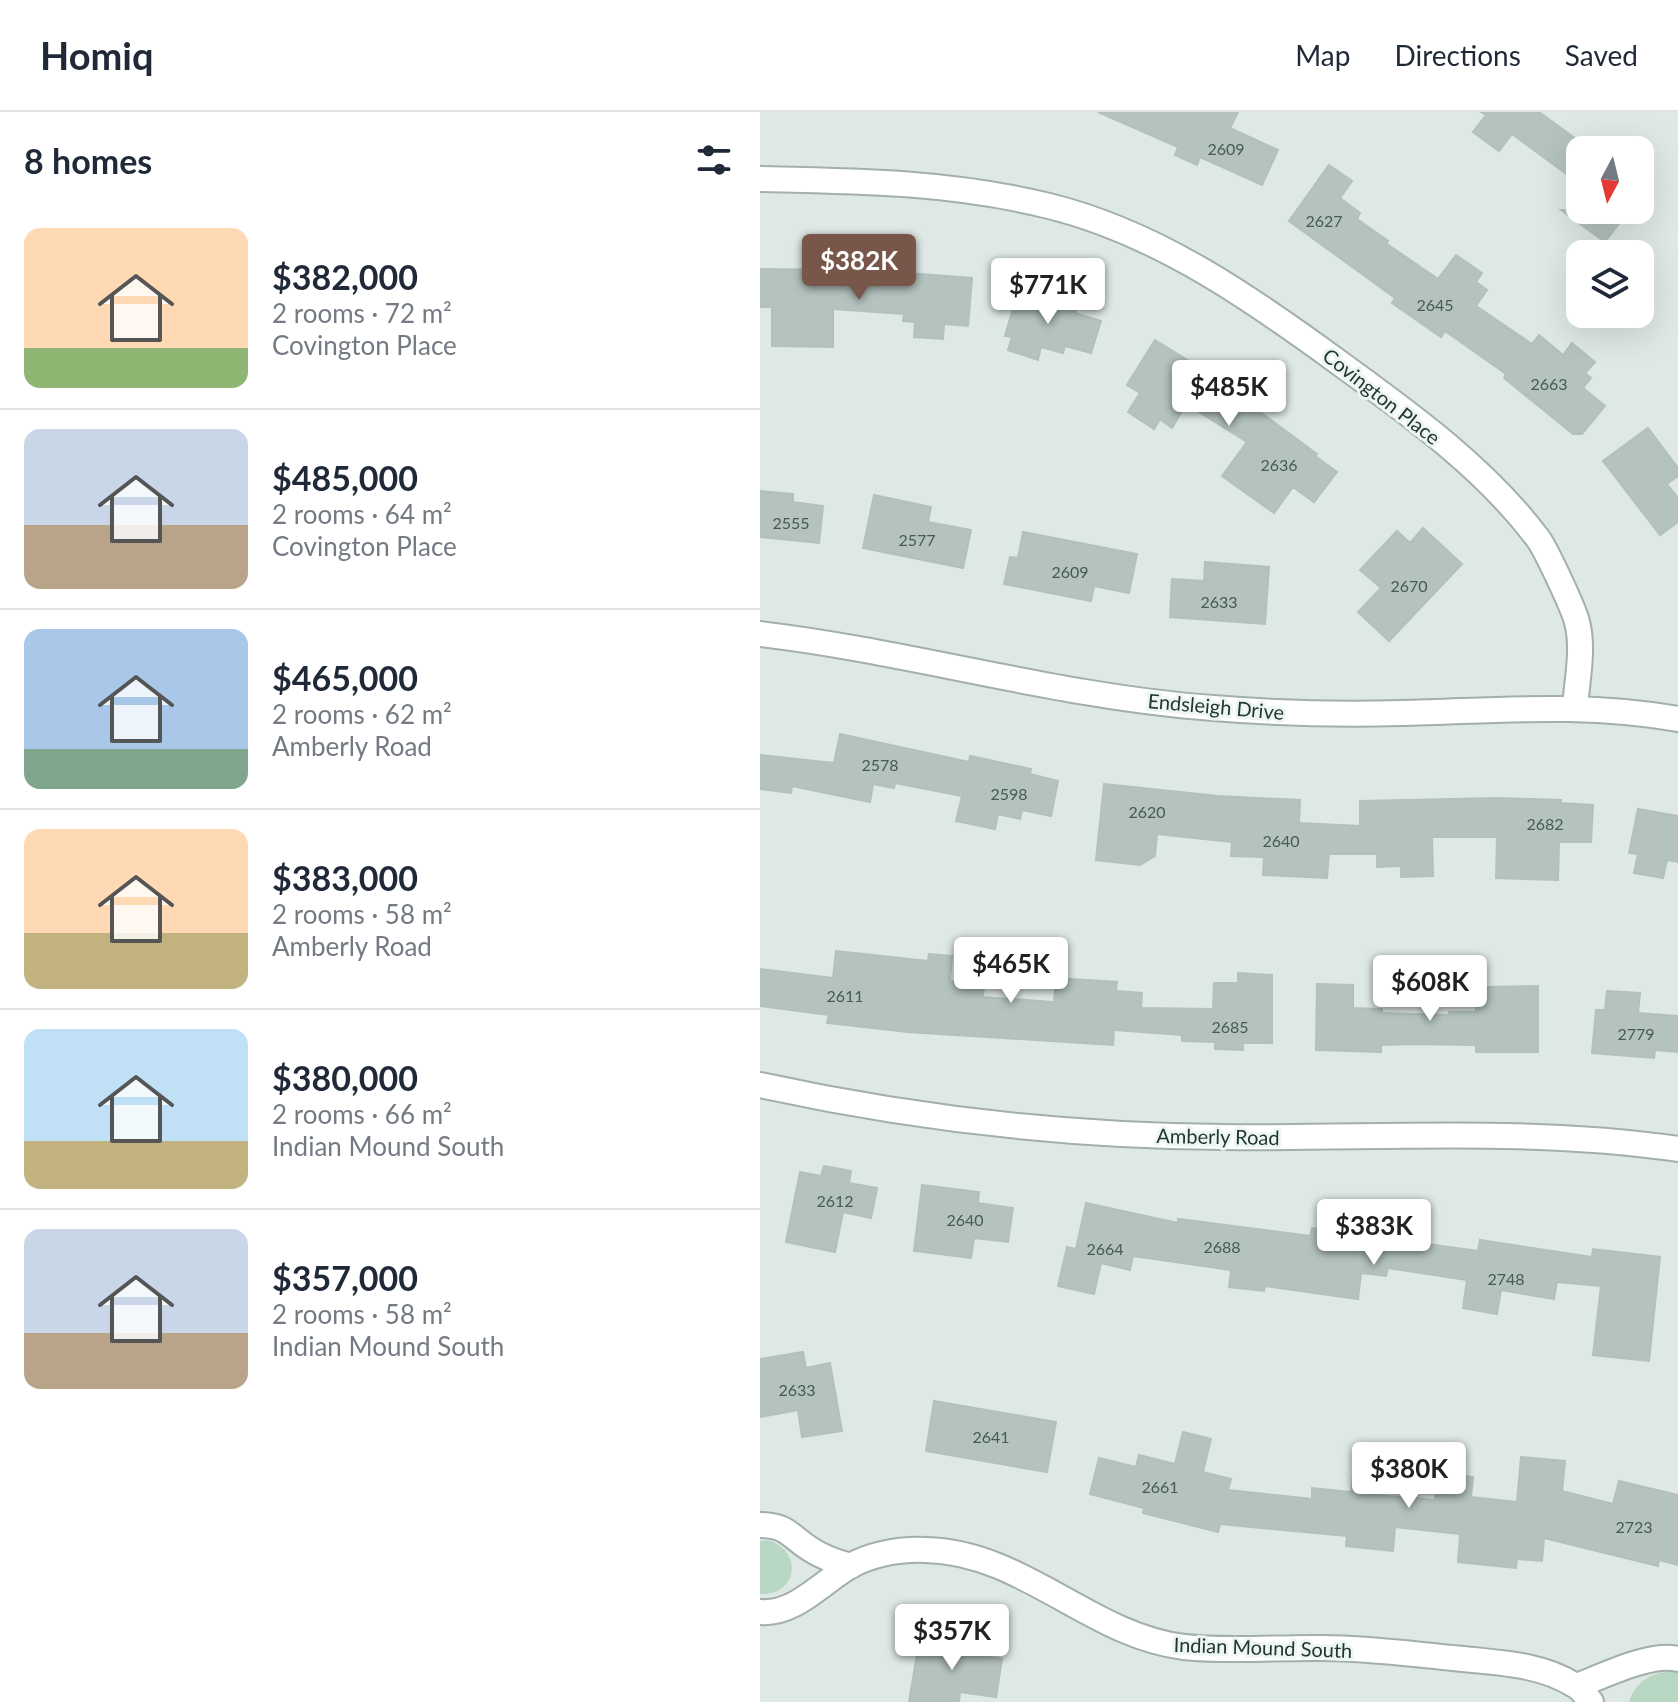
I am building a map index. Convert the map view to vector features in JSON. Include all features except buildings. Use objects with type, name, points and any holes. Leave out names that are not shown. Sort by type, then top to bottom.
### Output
[{"type":"street","name":"Covington Place","points":[[760,179],[956,187],[1050,206],[1115,227],[1217,279],[1396,403],[1488,482],[1540,542],[1577,623],[1575,707]]},
{"type":"street","name":"Endsleigh Drive","points":[[760,634],[861,648],[1083,693],[1210,708],[1340,714],[1575,707],[1678,719]]},
{"type":"street","name":"Amberly Road","points":[[760,1085],[897,1109],[1081,1131],[1223,1137],[1546,1137],[1633,1142],[1678,1149]]},
{"type":"street","points":[[760,1525],[774,1525],[791,1532],[808,1548],[851,1566]]},
{"type":"street","name":"Indian Mound South","points":[[760,1612],[774,1612],[788,1607],[851,1566],[882,1554],[906,1550],[956,1553],[1021,1577],[1056,1593],[1110,1626],[1155,1642],[1210,1649],[1369,1650],[1524,1666],[1584,1694]]},
{"type":"street","points":[[1584,1694],[1645,1661],[1678,1659]]},
{"type":"green space","points":[[767,1540],[787,1553],[792,1572],[782,1588],[773,1593],[760,1594],[760,1541]]},
{"type":"green space","points":[[1678,1671],[1678,1702],[1629,1702],[1641,1682],[1662,1672]]}]
